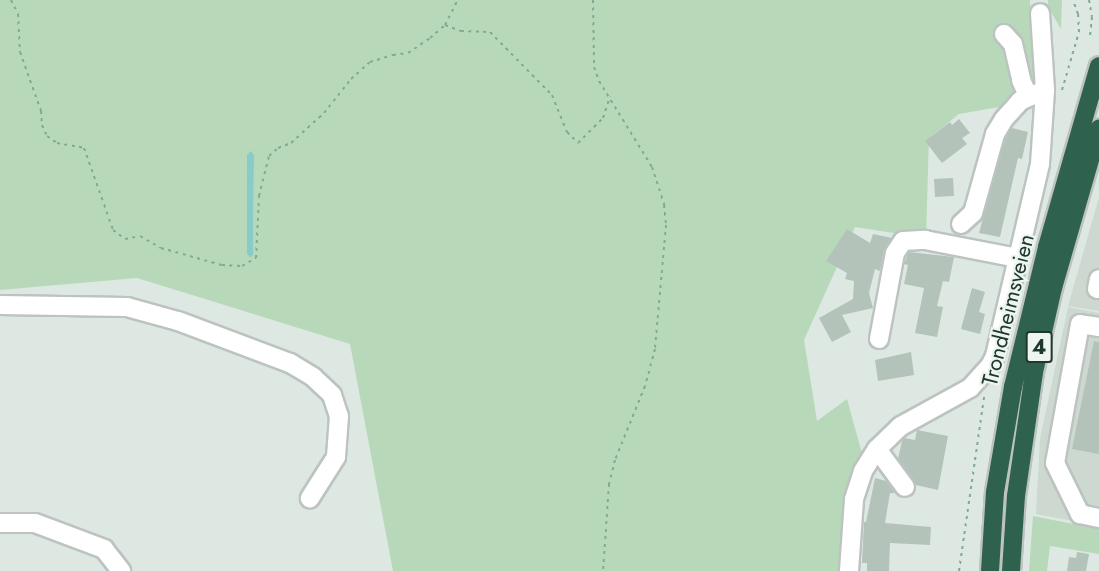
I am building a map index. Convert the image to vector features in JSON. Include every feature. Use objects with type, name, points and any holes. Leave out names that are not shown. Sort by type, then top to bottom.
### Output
[{"type":"highway","name":"Trondheimsveien","points":[[990,571],[995,492],[1011,396],[1040,274],[1099,66]]},
{"type":"highway","name":"Trondheimsveien","points":[[1011,571],[1017,485],[1034,372],[1055,279],[1099,129]]},
{"type":"street","points":[[849,571],[854,499],[863,471],[877,449],[901,426],[958,397],[990,366],[995,356],[1040,164],[1036,93],[1040,14]]},
{"type":"street","points":[[1004,34],[1013,44],[1021,80],[1036,93]]},
{"type":"street","points":[[961,224],[973,213],[995,134],[1013,108],[1036,93]]},
{"type":"street","points":[[879,339],[895,253],[903,241],[925,240],[1018,258]]},
{"type":"street","points":[[0,305],[127,307],[178,321],[290,363],[314,377],[332,395],[339,416],[336,457],[310,498]]},
{"type":"street","points":[[1099,327],[1080,324],[1055,463],[1080,514],[1099,518]]},
{"type":"street","points":[[877,449],[905,487]]},
{"type":"street","points":[[0,524],[34,524],[104,549],[121,571]]},
{"type":"path","points":[[11,0],[18,14],[20,52],[41,111],[42,125],[47,136],[57,144],[77,145],[84,148],[112,230],[125,239],[140,236],[161,248],[212,262],[242,266],[256,258],[259,196],[269,156],[278,148],[291,143],[324,113],[351,79],[370,62],[393,54],[408,53],[445,25],[458,0]]},
{"type":"path","points":[[593,0],[594,67],[652,167],[664,205],[666,225],[655,349],[645,386],[617,454],[609,484],[603,571]]},
{"type":"path","points":[[1089,0],[1092,17],[1090,36]]},
{"type":"path","points":[[445,25],[461,31],[490,32],[552,95],[567,132],[578,142],[603,118],[610,96]]},
{"type":"shaded area","points":[[1099,197],[1099,311],[1068,306]]},
{"type":"shaded area","points":[[1068,307],[1099,313],[1099,526],[1036,514],[1040,439]]},
{"type":"green space","points":[[0,0],[1030,0],[1034,101],[959,114],[929,138],[926,238],[855,227],[804,340],[817,421],[847,399],[863,457],[849,571],[393,571],[350,344],[137,278],[0,290]],"holes":[[[251,152],[254,156],[253,255],[250,258],[247,254],[247,156]]]},
{"type":"green space","points":[[1048,0],[1062,0],[1061,29],[1048,7]]},
{"type":"green space","points":[[1033,516],[1099,529],[1099,554],[1050,546],[1047,571],[1029,571]]},
{"type":"water","points":[[251,151],[254,155],[253,255],[250,258],[247,254],[247,155]]},
{"type":"building","points":[[959,119],[970,133],[962,138],[967,144],[942,163],[925,141],[950,122],[952,125]]},
{"type":"building","points":[[1012,128],[1028,132],[1022,159],[1018,158],[1000,237],[979,233],[1005,138]]},
{"type":"building","points":[[953,178],[954,196],[935,197],[934,179]]},
{"type":"building","points":[[847,229],[870,243],[873,234],[892,238],[884,250],[880,271],[875,269],[869,293],[873,308],[842,315],[851,332],[832,342],[819,318],[853,299],[854,281],[845,279],[847,273],[826,261]]},
{"type":"building","points":[[909,252],[954,257],[949,282],[943,281],[937,306],[943,307],[937,337],[915,333],[924,288],[904,284],[908,265],[904,264]]},
{"type":"building","points":[[972,288],[985,292],[979,312],[985,314],[980,334],[961,329]]},
{"type":"building","points":[[1094,341],[1099,342],[1099,454],[1072,449]]},
{"type":"building","points":[[911,352],[914,375],[878,381],[875,360]]},
{"type":"building","points":[[917,430],[948,436],[938,490],[916,485],[898,459],[902,441],[904,438],[915,440]]},
{"type":"building","points":[[875,478],[886,481],[895,493],[890,493],[885,523],[931,527],[930,545],[890,543],[889,571],[867,571],[867,563],[862,563],[864,522],[866,522]]},
{"type":"building","points":[[1077,552],[1089,554],[1086,571],[1067,571],[1069,557],[1076,558]]}]
